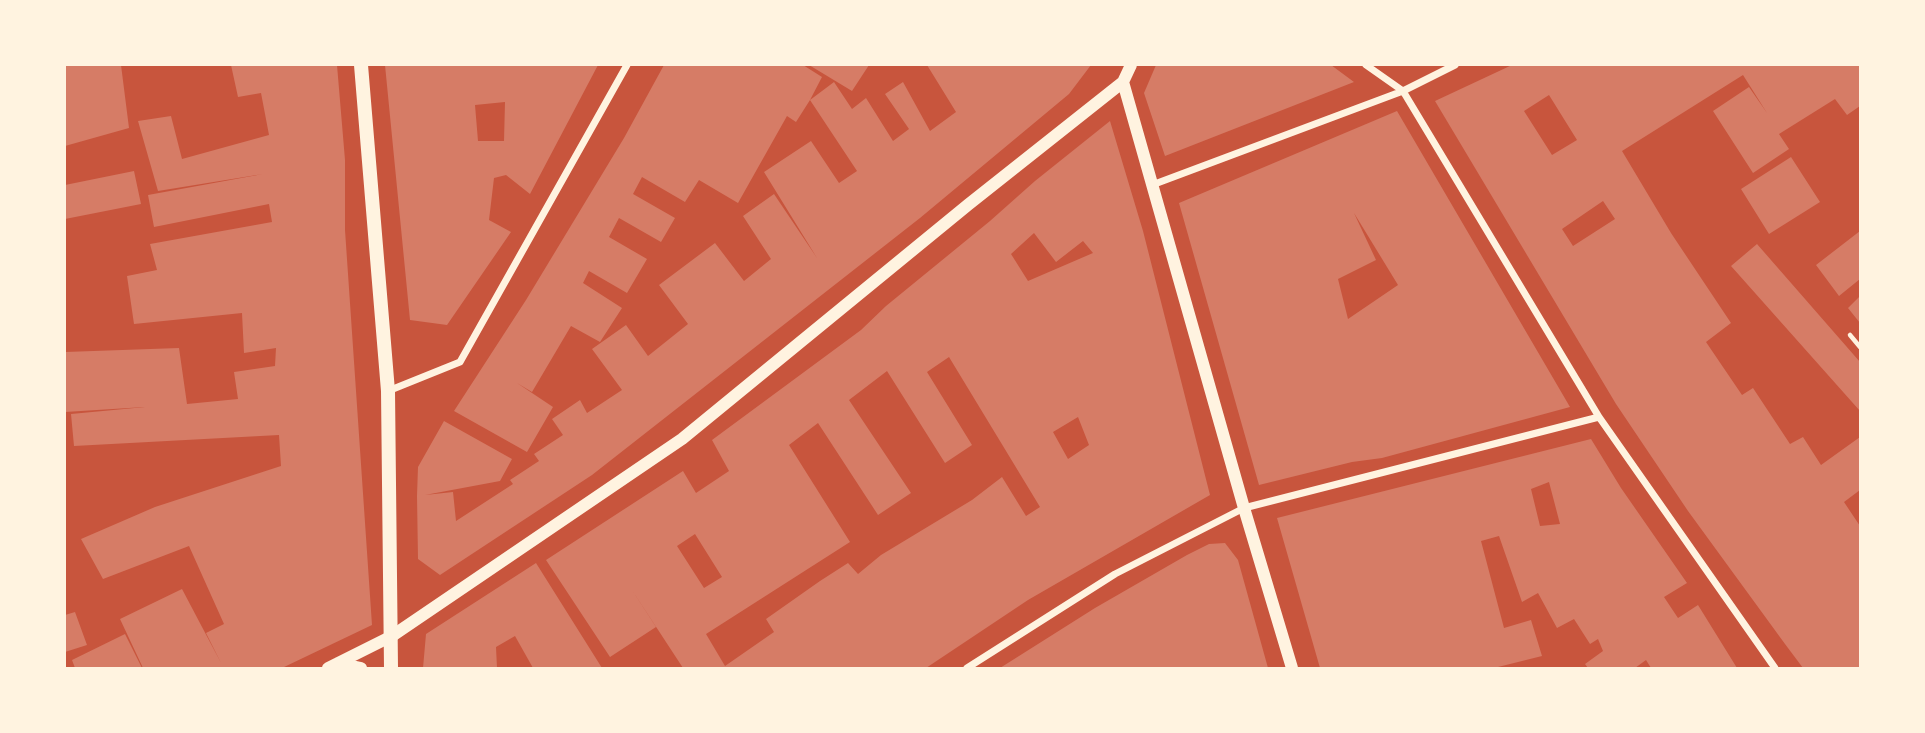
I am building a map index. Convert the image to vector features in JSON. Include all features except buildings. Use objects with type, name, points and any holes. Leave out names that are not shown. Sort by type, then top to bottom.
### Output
[{"type":"main road","points":[[361,65],[388,391],[391,668]]},
{"type":"street","points":[[388,391],[460,362],[627,65]]},
{"type":"street","points":[[333,666],[392,636],[682,439],[1123,82],[1131,65]]},
{"type":"street","points":[[1366,65],[1403,91],[1599,417],[1775,668]]},
{"type":"street","points":[[1152,185],[1403,91],[1455,65]]},
{"type":"street","points":[[1123,82],[1292,668]]},
{"type":"street","points":[[967,668],[1115,573],[1244,508],[1599,417]]},
{"type":"street","points":[[333,666],[361,668]]},
{"type":"path","points":[[1850,335],[1860,347]]}]
